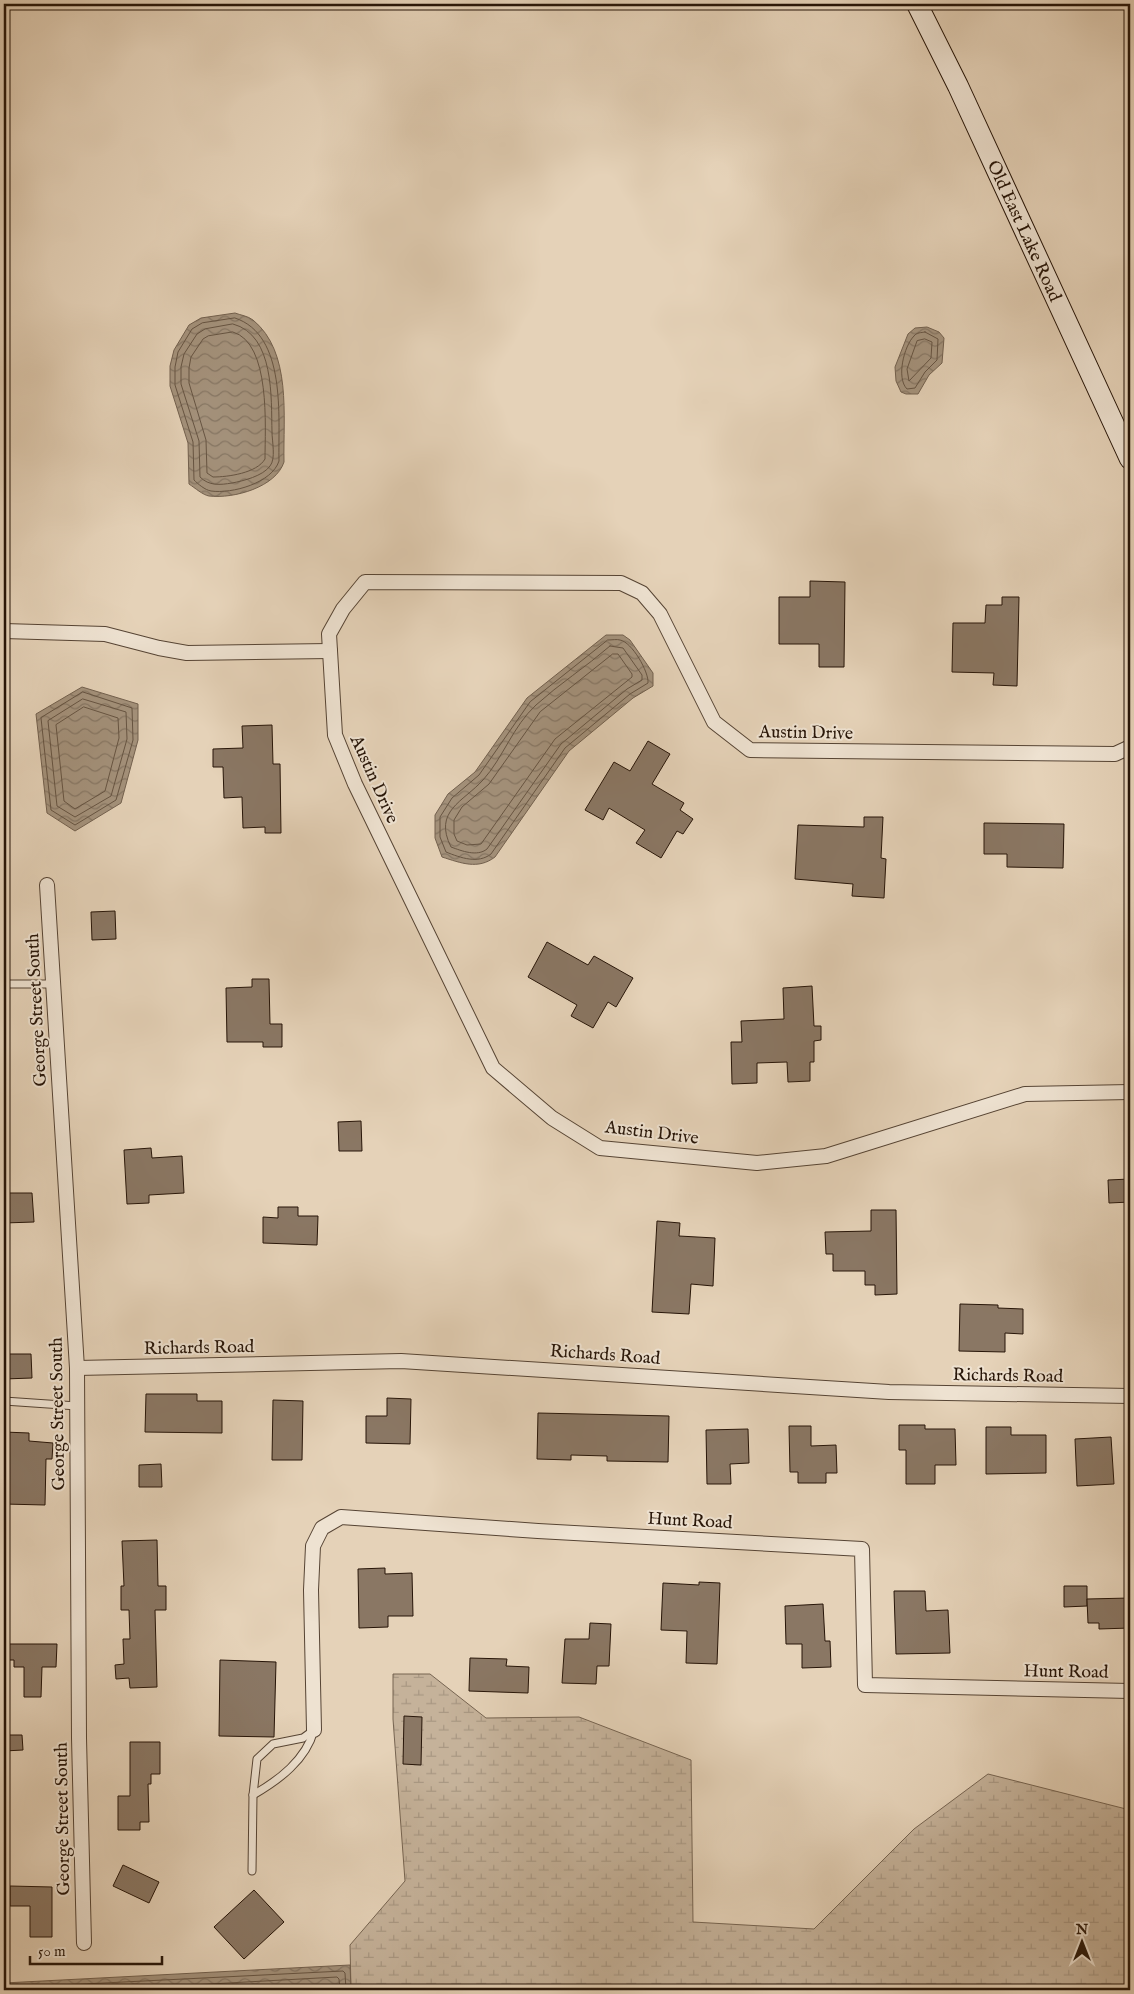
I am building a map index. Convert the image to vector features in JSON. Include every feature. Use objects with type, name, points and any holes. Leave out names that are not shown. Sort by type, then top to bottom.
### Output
[{"type":"street","name":"Old East Lake Road","points":[[917,4],[958,86],[1130,459]]},
{"type":"street","name":"Austin Drive","points":[[1130,747],[1115,754],[750,750],[714,722],[660,614],[642,593],[621,583],[365,582],[343,609],[330,634],[335,735],[355,784],[493,1068],[552,1118],[600,1148],[757,1163],[826,1156],[1025,1094],[1130,1092]]},
{"type":"street","points":[[4,631],[105,634],[158,648],[187,653],[330,651]]},
{"type":"street","name":"George Street South","points":[[47,886],[77,1368],[79,1738],[84,1943]]},
{"type":"street","name":"Richards Road","points":[[77,1368],[401,1361],[889,1392],[1130,1396]]},
{"type":"street","name":"Hunt Road","points":[[314,1730],[311,1590],[313,1546],[322,1528],[341,1517],[538,1531],[862,1549],[865,1685],[1130,1691]]},
{"type":"lane","points":[[4,984],[53,984]]},
{"type":"lane","points":[[4,1401],[77,1406]]},
{"type":"lane","points":[[252,1871],[253,1796],[257,1759],[264,1750],[273,1744],[303,1738],[314,1730]]},
{"type":"lane","points":[[253,1796],[270,1786],[300,1758],[310,1745],[314,1730]]},
{"type":"green space","points":[[393,1674],[430,1674],[486,1718],[579,1717],[691,1760],[693,1922],[814,1929],[914,1829],[988,1774],[1130,1810],[1130,1990],[351,1990],[350,1945],[405,1881],[393,1719]]},
{"type":"water","points":[[235,313],[253,320],[265,333],[274,349],[280,367],[284,405],[284,462],[280,471],[263,485],[253,490],[230,495],[209,496],[189,484],[188,443],[170,386],[170,366],[174,350],[189,325],[201,318]]},
{"type":"water","points":[[927,327],[939,332],[944,338],[942,363],[929,375],[918,394],[906,394],[901,392],[896,381],[895,367],[908,334],[915,328]]},
{"type":"water","points":[[606,635],[623,635],[630,640],[653,673],[653,686],[633,698],[569,751],[495,857],[482,863],[469,864],[442,857],[435,838],[435,815],[448,794],[475,772],[527,698]]},
{"type":"water","points":[[82,687],[138,704],[138,740],[121,803],[75,831],[47,813],[36,714]]},
{"type":"water","points":[[350,1965],[351,1990],[4,1990],[4,1983]]},
{"type":"building","points":[[810,581],[845,582],[844,667],[819,667],[819,644],[779,644],[779,597],[810,597]]},
{"type":"building","points":[[1002,597],[1019,597],[1017,686],[993,685],[994,673],[952,672],[953,623],[985,623],[986,605],[1002,605]]},
{"type":"building","points":[[272,725],[273,764],[280,764],[281,833],[265,833],[265,827],[243,828],[242,797],[224,798],[223,767],[213,767],[213,749],[243,748],[242,726]]},
{"type":"building","points":[[648,741],[670,754],[652,784],[684,803],[680,810],[693,819],[683,834],[677,831],[661,858],[636,843],[645,830],[609,808],[603,820],[585,810],[614,762],[630,771]]},
{"type":"building","points":[[864,817],[883,817],[881,858],[886,859],[884,898],[852,896],[853,884],[795,879],[798,825],[864,827]]},
{"type":"building","points":[[984,823],[1064,824],[1063,868],[1007,867],[1007,854],[984,854]]},
{"type":"building","points":[[115,911],[116,939],[92,940],[91,912]]},
{"type":"building","points":[[547,942],[588,965],[594,956],[633,978],[616,1007],[608,1002],[593,1028],[571,1016],[577,1005],[528,977]]},
{"type":"building","points":[[252,979],[269,979],[270,1024],[282,1024],[282,1047],[263,1047],[263,1042],[227,1042],[226,988],[252,987]]},
{"type":"building","points":[[812,986],[814,1026],[821,1026],[821,1040],[814,1041],[814,1062],[810,1062],[810,1081],[788,1082],[787,1062],[757,1063],[757,1083],[732,1084],[731,1042],[742,1042],[741,1021],[784,1019],[783,988]]},
{"type":"building","points":[[361,1121],[362,1151],[339,1151],[338,1122]]},
{"type":"building","points":[[151,1148],[152,1158],[182,1156],[184,1193],[149,1195],[149,1203],[127,1204],[124,1150]]},
{"type":"building","points":[[1130,1179],[1130,1202],[1109,1203],[1108,1180]]},
{"type":"building","points":[[4,1193],[32,1193],[34,1222],[4,1223]]},
{"type":"building","points":[[278,1207],[298,1207],[298,1216],[318,1216],[317,1245],[263,1243],[263,1217],[278,1218]]},
{"type":"building","points":[[871,1210],[896,1210],[897,1294],[875,1295],[875,1285],[865,1285],[865,1271],[833,1271],[833,1254],[826,1254],[825,1232],[871,1231]]},
{"type":"building","points":[[657,1221],[680,1223],[679,1236],[715,1238],[713,1286],[691,1284],[689,1314],[652,1312]]},
{"type":"building","points":[[960,1304],[998,1305],[998,1308],[1023,1309],[1023,1334],[1005,1333],[1005,1352],[959,1351]]},
{"type":"building","points":[[4,1354],[31,1354],[32,1378],[4,1379]]},
{"type":"building","points":[[146,1394],[197,1394],[197,1401],[222,1401],[222,1433],[145,1432]]},
{"type":"building","points":[[387,1398],[411,1399],[410,1444],[366,1443],[366,1416],[387,1416]]},
{"type":"building","points":[[273,1400],[303,1401],[302,1460],[272,1460]]},
{"type":"building","points":[[538,1413],[669,1416],[668,1462],[607,1461],[607,1456],[571,1455],[571,1460],[537,1459]]},
{"type":"building","points":[[899,1425],[925,1425],[925,1429],[955,1429],[956,1465],[935,1465],[935,1484],[906,1484],[906,1450],[899,1450]]},
{"type":"building","points":[[789,1426],[811,1426],[811,1446],[836,1445],[837,1473],[826,1473],[826,1483],[798,1483],[798,1472],[790,1472]]},
{"type":"building","points":[[986,1427],[1011,1427],[1011,1435],[1046,1435],[1046,1473],[986,1474]]},
{"type":"building","points":[[748,1429],[749,1463],[730,1464],[731,1484],[707,1484],[706,1430]]},
{"type":"building","points":[[4,1432],[29,1433],[29,1441],[53,1443],[52,1459],[46,1459],[45,1505],[4,1504]]},
{"type":"building","points":[[1111,1437],[1114,1484],[1077,1486],[1075,1439]]},
{"type":"building","points":[[161,1464],[162,1487],[139,1487],[139,1465]]},
{"type":"building","points":[[157,1540],[158,1586],[166,1586],[166,1610],[155,1610],[157,1687],[130,1688],[129,1678],[116,1679],[115,1665],[124,1664],[123,1639],[130,1639],[129,1610],[121,1610],[121,1586],[124,1586],[122,1541]]},
{"type":"building","points":[[385,1568],[385,1574],[412,1573],[413,1616],[388,1616],[388,1627],[359,1628],[358,1569]]},
{"type":"building","points":[[699,1582],[720,1583],[717,1664],[686,1663],[687,1631],[661,1630],[663,1583],[699,1585]]},
{"type":"building","points":[[1064,1586],[1087,1586],[1087,1606],[1064,1607]]},
{"type":"building","points":[[894,1591],[925,1591],[926,1611],[948,1610],[950,1653],[896,1654]]},
{"type":"building","points":[[1130,1598],[1130,1628],[1099,1629],[1099,1623],[1088,1623],[1087,1599]]},
{"type":"building","points":[[823,1604],[825,1641],[830,1641],[831,1667],[802,1668],[802,1644],[786,1644],[785,1606]]},
{"type":"building","points":[[590,1623],[611,1624],[609,1666],[597,1666],[596,1684],[562,1683],[565,1639],[589,1639]]},
{"type":"building","points":[[4,1644],[57,1644],[56,1667],[42,1667],[41,1697],[24,1697],[24,1667],[14,1667],[14,1660],[4,1660]]},
{"type":"building","points":[[470,1658],[507,1659],[506,1666],[529,1667],[528,1693],[469,1691]]},
{"type":"building","points":[[220,1660],[276,1662],[274,1737],[219,1736]]},
{"type":"building","points":[[404,1716],[422,1717],[421,1765],[403,1764]]},
{"type":"building","points":[[4,1735],[22,1735],[23,1750],[4,1751]]},
{"type":"building","points":[[130,1742],[160,1742],[160,1774],[151,1774],[151,1784],[148,1784],[149,1822],[140,1822],[140,1830],[118,1830],[118,1796],[130,1796]]},
{"type":"building","points":[[123,1865],[159,1882],[149,1903],[113,1886]]},
{"type":"building","points":[[10,1886],[52,1887],[52,1937],[30,1937],[30,1906],[10,1906]]},
{"type":"building","points":[[254,1890],[284,1922],[244,1959],[214,1927]]}]
